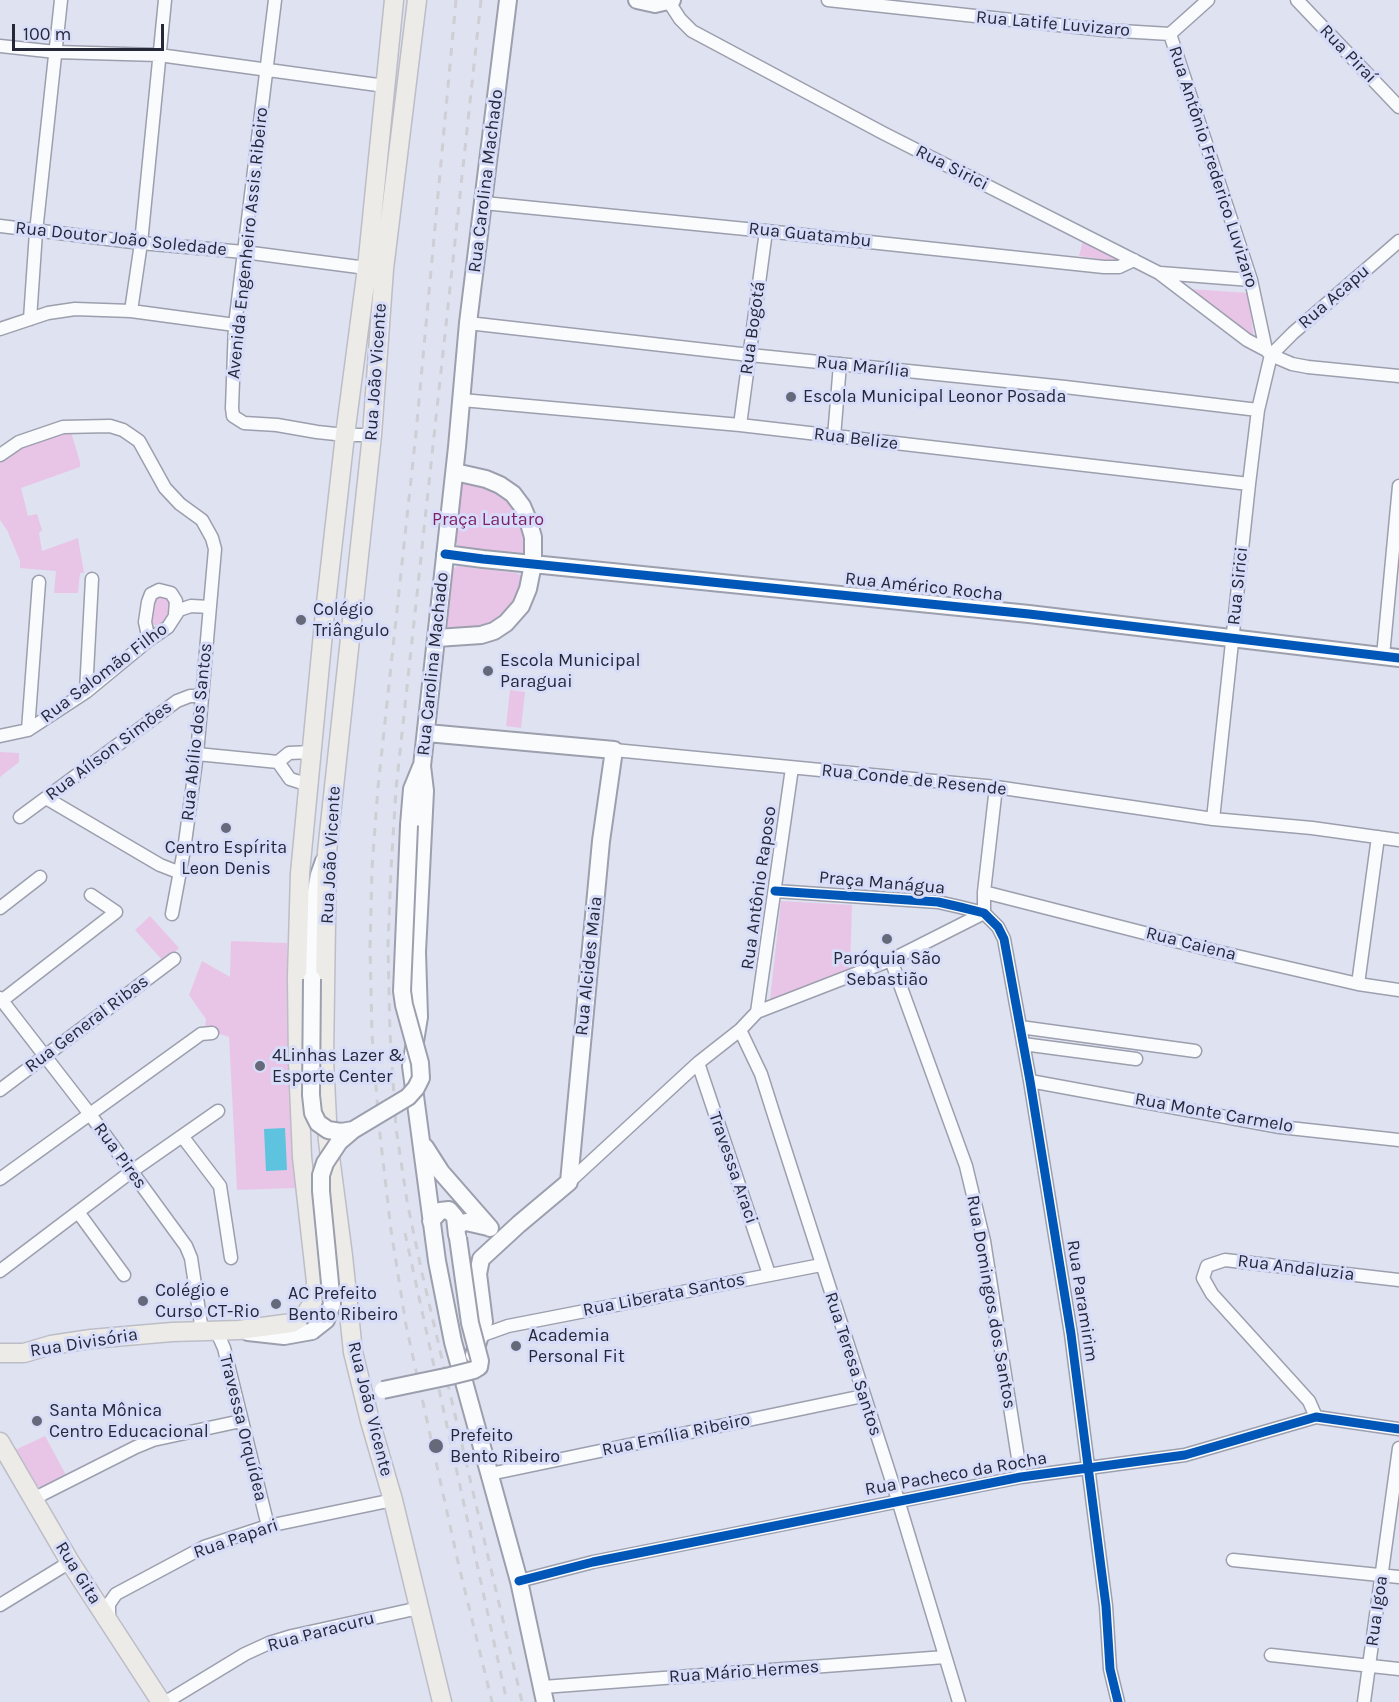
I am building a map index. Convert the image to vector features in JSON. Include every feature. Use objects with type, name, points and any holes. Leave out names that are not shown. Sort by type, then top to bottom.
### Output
[{"type":"main road","name":"Rua João Vicente","points":[[394,0],[385,86],[375,269],[372,435],[327,852],[325,1111],[353,1352],[393,1500],[442,1702]]},
{"type":"main road","name":"Rua João Vicente","points":[[308,1323],[316,1288],[302,1157],[298,1062],[297,977],[300,873],[345,435],[375,269],[417,0]]},
{"type":"main road","name":"Rua Carolina Machado","points":[[508,0],[468,323],[462,400],[422,766],[425,791],[417,952],[419,1017],[411,1066],[431,1221],[453,1342],[519,1581],[544,1695]]},
{"type":"main road","name":"Rua Sirici","points":[[637,0],[655,4],[670,1]]},
{"type":"main road","points":[[437,638],[481,635],[494,631],[506,623],[521,606],[528,589],[533,564],[533,537],[522,506],[513,494],[486,479],[454,472]]},
{"type":"main road","name":"Rua Américo Rocha","points":[[445,554],[1040,616],[1391,657]]},
{"type":"main road","name":"Rua Conde de Resende","points":[[427,733],[614,750]]},
{"type":"main road","name":"Rua Alcides Maia","points":[[569,1182],[602,841],[614,750]]},
{"type":"main road","points":[[308,1323],[326,1320],[332,1305],[321,1191],[322,1172],[334,1146],[353,1130],[408,1097],[420,1081],[420,1063],[402,991],[412,789],[422,766]]},
{"type":"main road","points":[[327,852],[319,875],[314,903],[310,1039],[312,1110],[318,1123],[327,1130],[340,1132],[353,1130]]},
{"type":"main road","points":[[298,1062],[312,1069],[324,1059]]},
{"type":"main road","points":[[421,1137],[430,1157],[441,1173],[490,1228]]},
{"type":"main road","points":[[469,1394],[470,1373],[484,1315],[478,1274],[480,1262],[519,1224],[569,1182]]},
{"type":"main road","points":[[364,1393],[450,1376],[479,1367],[480,1361],[470,1323],[454,1215],[447,1210],[438,1213],[431,1221]]},
{"type":"main road","points":[[457,1233],[460,1224],[466,1222],[500,1229],[519,1224]]},
{"type":"main road","name":"Rua Divisória","points":[[0,1353],[24,1353],[64,1342],[91,1339],[209,1330],[239,1330],[308,1323]]},
{"type":"main road","name":"Rua Gita","points":[[0,1442],[70,1562],[164,1702]]},
{"type":"street","points":[[30,319],[36,232],[61,0]]},
{"type":"street","points":[[131,311],[141,243],[165,0]]},
{"type":"street","name":"Avenida Engenheiro Assis Ribeiro","points":[[275,0],[236,325],[233,416],[244,423],[345,435],[372,435]]},
{"type":"street","name":"Rua Latife Luvizaro","points":[[828,0],[1104,30],[1170,34]]},
{"type":"street","name":"Rua Antônio Frederico Luvizaro","points":[[1208,0],[1170,34],[1251,280],[1269,353]]},
{"type":"street","name":"Rua Piraí","points":[[1297,0],[1399,107]]},
{"type":"street","name":"Rua Sirici","points":[[670,1],[680,19],[692,31],[883,133],[1159,273],[1247,340],[1269,353],[1258,410],[1249,484],[1213,819]]},
{"type":"street","points":[[0,46],[56,52],[159,55],[385,86]]},
{"type":"street","name":"Rua Guatambu","points":[[484,203],[1104,267],[1119,267],[1134,260]]},
{"type":"street","name":"Rua Doutor João Soledade","points":[[0,226],[36,232],[244,252],[375,269]]},
{"type":"street","name":"Rua Bogotá","points":[[740,425],[766,231]]},
{"type":"street","name":"Rua Acapu","points":[[1269,353],[1399,241]]},
{"type":"street","points":[[1159,273],[1251,280]]},
{"type":"street","points":[[0,329],[48,313],[75,309],[131,311],[236,325]]},
{"type":"street","name":"Rua Marília","points":[[468,323],[1258,410]]},
{"type":"street","points":[[1269,353],[1292,364],[1308,367],[1399,376]]},
{"type":"street","points":[[834,437],[840,364]]},
{"type":"street","name":"Rua Belize","points":[[462,400],[740,425],[1249,484]]},
{"type":"street","name":"Rua Abílio dos Santos","points":[[0,455],[20,442],[63,427],[110,426],[123,429],[144,448],[160,479],[173,496],[205,524],[211,534],[215,549],[197,754],[184,850],[178,872],[172,914]]},
{"type":"street","points":[[1391,657],[1399,486]]},
{"type":"street","points":[[86,692],[92,579]]},
{"type":"street","name":"Rua Salomão Filho","points":[[28,730],[39,582]]},
{"type":"street","points":[[149,640],[145,622],[150,596],[156,591],[165,590],[188,607]]},
{"type":"street","points":[[175,598],[175,614]]},
{"type":"street","name":"Rua Salomão Filho","points":[[0,736],[28,730],[86,692],[168,627],[179,610],[188,607],[210,607]]},
{"type":"street","name":"Rua Aílson Simões","points":[[20,818],[177,701],[190,696],[202,696]]},
{"type":"street","name":"Rua Conde de Resende","points":[[614,750],[996,788],[1213,819],[1312,828],[1399,840]]},
{"type":"street","points":[[197,754],[278,762],[289,753],[312,752]]},
{"type":"street","points":[[278,762],[290,779],[309,785]]},
{"type":"street","name":"Rua Antônio Raposo","points":[[758,1012],[792,768]]},
{"type":"street","points":[[569,1182],[698,1063],[740,1030],[758,1012],[891,960],[984,914],[984,892],[996,788]]},
{"type":"street","points":[[46,798],[160,865],[178,872]]},
{"type":"street","points":[[1358,984],[1378,837]]},
{"type":"street","points":[[0,908],[40,877]]},
{"type":"street","name":"Praça Manágua","points":[[775,891],[938,903],[984,914]]},
{"type":"street","name":"Rua Caiena","points":[[984,892],[1215,951],[1358,984],[1399,990]]},
{"type":"street","points":[[1,1000],[116,912],[91,895]]},
{"type":"street","name":"Rua Paramirim","points":[[984,914],[998,927],[1004,939],[1030,1081],[1071,1334],[1106,1606],[1110,1669],[1118,1702]]},
{"type":"street","name":"Rua General Ribas","points":[[0,1090],[174,958]]},
{"type":"street","name":"Rua Domingos dos Santos","points":[[891,960],[969,1177],[984,1241],[1021,1477]]},
{"type":"street","name":"Rua Pires","points":[[1,1000],[89,1113],[189,1252],[209,1330]]},
{"type":"street","points":[[1020,1027],[1195,1051]]},
{"type":"street","name":"Rua Teresa Santos","points":[[740,1030],[761,1074],[898,1500],[959,1702]]},
{"type":"street","points":[[0,1179],[201,1034],[212,1033]]},
{"type":"street","points":[[1023,1044],[1136,1059]]},
{"type":"street","name":"Travessa Araci","points":[[698,1063],[769,1274]]},
{"type":"street","name":"Rua Monte Carmelo","points":[[1030,1081],[1280,1126],[1399,1140]]},
{"type":"street","points":[[0,1272],[132,1171],[218,1112]]},
{"type":"street","points":[[182,1136],[220,1186],[225,1206],[231,1258]]},
{"type":"street","points":[[78,1212],[124,1275]]},
{"type":"street","name":"Rua Andaluzia","points":[[1316,1417],[1309,1401],[1212,1294],[1203,1278],[1207,1266],[1225,1260],[1399,1280]]},
{"type":"street","name":"Rua Liberata Santos","points":[[480,1336],[508,1326],[821,1265]]},
{"type":"street","points":[[484,1315],[495,1323],[508,1326]]},
{"type":"street","name":"Travessa Orquídea","points":[[209,1330],[224,1348],[268,1526]]},
{"type":"street","name":"Rua Emília Ribeiro","points":[[490,1474],[863,1396]]},
{"type":"street","name":"Rua Pacheco da Rocha","points":[[519,1581],[593,1562],[898,1500],[1021,1477],[1185,1455],[1316,1417],[1399,1428]]},
{"type":"street","points":[[33,1499],[136,1446],[153,1440],[241,1421]]},
{"type":"street","name":"Rua Igoa","points":[[1364,1702],[1399,1448]]},
{"type":"street","name":"Rua Papari","points":[[109,1621],[109,1604],[116,1594],[204,1547],[268,1526],[393,1500]]},
{"type":"street","points":[[1233,1560],[1399,1577]]},
{"type":"street","points":[[0,1605],[70,1562]]},
{"type":"street","name":"Rua Paracuru","points":[[164,1702],[245,1654],[269,1644],[292,1636],[419,1608]]},
{"type":"street","points":[[1271,1655],[1399,1669]]},
{"type":"street","name":"Rua Mário Hermes","points":[[544,1695],[945,1657]]},
{"type":"green space","points":[[1083,241],[1120,262],[1079,256]]},
{"type":"green space","points":[[1190,289],[1248,293],[1254,339]]},
{"type":"green space","points":[[71,432],[80,467],[21,488],[28,516],[37,514],[42,530],[39,533],[42,551],[78,538],[84,573],[80,573],[78,593],[54,593],[56,571],[20,568],[20,561],[7,530],[0,520],[0,463],[22,446]]},
{"type":"green space","name":"Praça Lautaro","points":[[465,481],[480,483],[508,496],[524,521],[527,551],[521,553],[462,548],[457,545],[460,488]]},
{"type":"green space","points":[[458,566],[516,573],[522,576],[520,594],[505,617],[482,628],[450,630],[448,628],[445,623],[451,570]]},
{"type":"green space","points":[[161,594],[171,601],[170,617],[161,627],[154,625],[151,620],[152,600]]},
{"type":"green space","points":[[510,690],[525,692],[521,728],[506,726]]},
{"type":"green space","points":[[0,752],[19,753],[19,762],[0,777]]},
{"type":"green space","points":[[781,901],[852,905],[850,970],[770,1000]]},
{"type":"green space","points":[[150,916],[179,948],[164,962],[135,930]]},
{"type":"green space","name":"4Linhas Lazer & Esporte Center","points":[[231,941],[287,943],[295,1188],[237,1190],[229,1037],[205,1029],[206,1019],[189,995],[202,961],[230,977]]},
{"type":"green space","points":[[45,1436],[66,1475],[42,1488],[36,1485],[13,1451]]},
{"type":"water","points":[[285,1128],[287,1170],[266,1171],[264,1129]]},
{"type":"railway","points":[[456,0],[416,433],[378,787],[372,868],[370,947],[372,1034],[379,1126],[391,1230],[406,1325],[458,1562],[492,1702]]},
{"type":"railway","points":[[481,0],[396,789],[388,946],[390,1033],[396,1128],[407,1201],[522,1702]]},
{"type":"railway","points":[[405,1233],[507,1702]]},
{"type":"cycle path","points":[[445,554],[1029,614],[1399,658]]},
{"type":"cycle path","points":[[775,891],[938,902],[984,913],[998,927],[1004,939],[1030,1081],[1071,1334],[1106,1606],[1110,1669],[1118,1702]]},
{"type":"cycle path","points":[[519,1581],[593,1562],[1021,1477],[1185,1455],[1316,1417],[1399,1429]]},
{"type":"place","name":"Escola Municipal Leonor Posada","points":[[791,397]]},
{"type":"place","name":"Colégio Triângulo","points":[[301,620]]},
{"type":"place","name":"Escola Municipal Paraguai","points":[[488,671]]},
{"type":"place","name":"Centro Espírita Leon Denis","points":[[226,828]]},
{"type":"place","name":"Paróquia São Sebastião","points":[[887,939]]},
{"type":"place","name":"4Linhas Lazer & Esporte Center","points":[[260,1066]]},
{"type":"place","name":"Colégio e Curso CT-Rio","points":[[143,1301]]},
{"type":"place","name":"AC Prefeito Bento Ribeiro","points":[[276,1304]]},
{"type":"place","name":"Academia Personal Fit","points":[[516,1346]]},
{"type":"place","name":"Santa Mônica Centro Educacional","points":[[37,1421]]},
{"type":"place","name":"Prefeito Bento Ribeiro","points":[[436,1446]]}]
